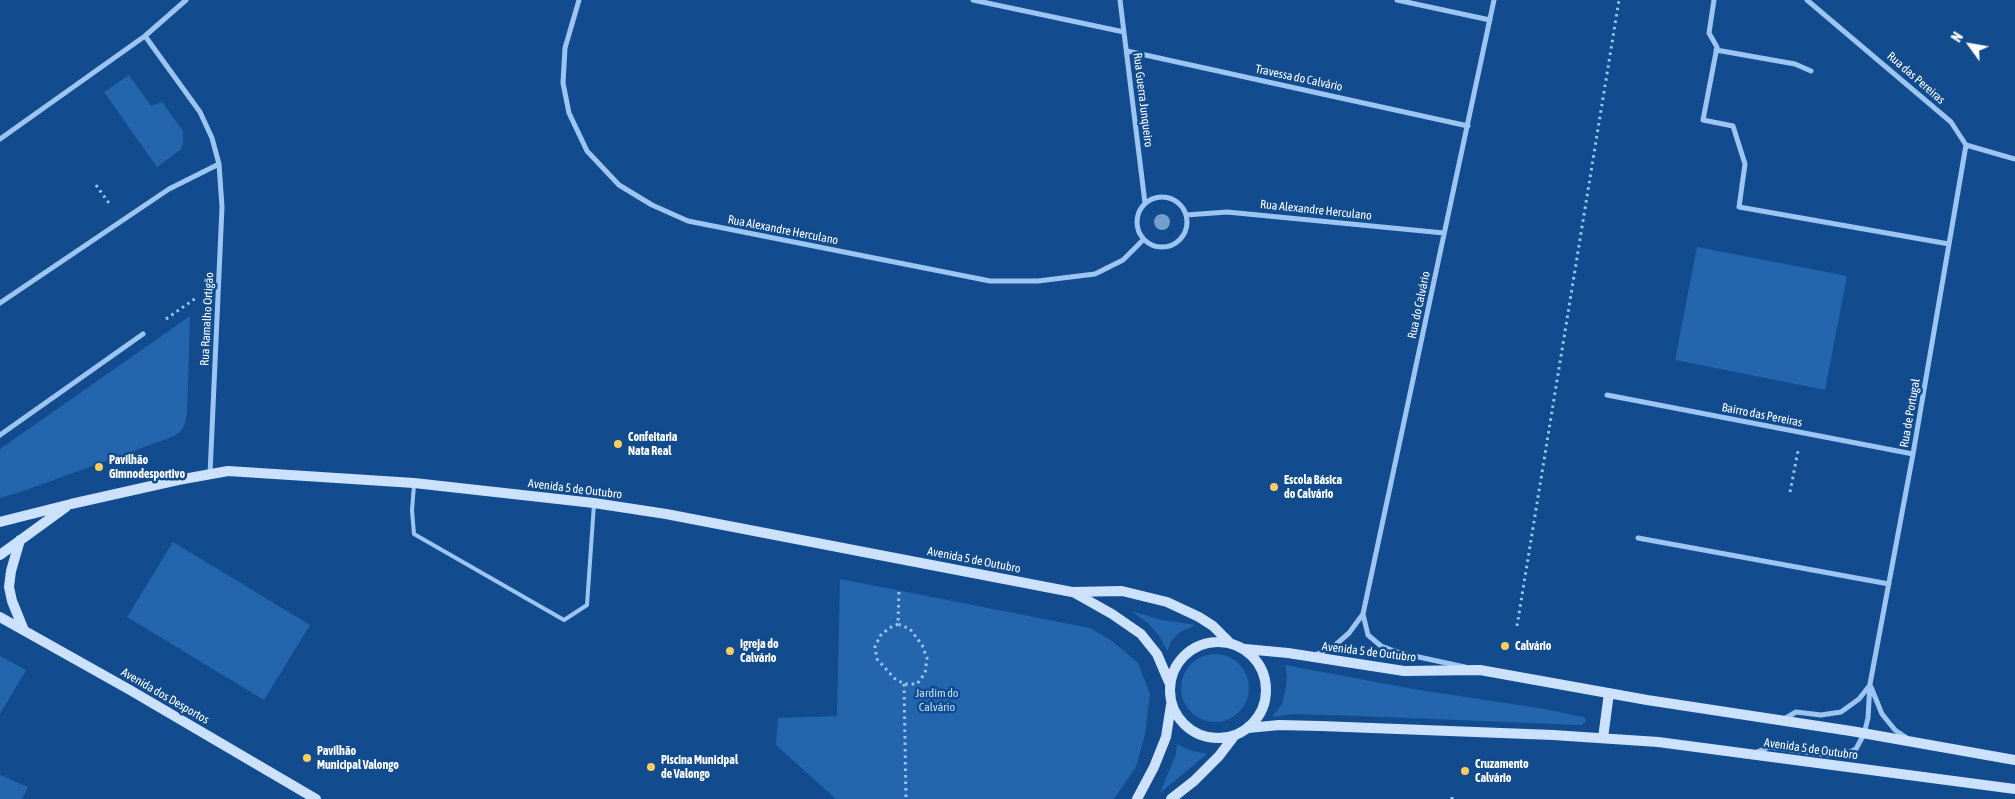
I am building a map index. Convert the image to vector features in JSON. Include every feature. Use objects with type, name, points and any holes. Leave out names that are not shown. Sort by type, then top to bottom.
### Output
[{"type":"main road","name":"Avenida 5 de Outubro","points":[[0,522],[71,504],[228,471],[414,483],[594,503],[695,519],[1072,592],[1122,591],[1167,602],[1214,626],[1230,643]]},
{"type":"main road","name":"Avenida 5 de Outubro","points":[[0,555],[71,504]]},
{"type":"main road","points":[[20,540],[11,571],[9,588],[23,628]]},
{"type":"main road","name":"Avenida 5 de Outubro","points":[[1072,592],[1112,614],[1141,634],[1158,654],[1170,682]]},
{"type":"main road","name":"Avenida dos Desportos","points":[[0,617],[23,628],[316,799]]},
{"type":"main road","points":[[1214,641],[1230,643],[1245,649],[1256,660],[1264,674],[1266,690],[1264,706],[1256,720],[1248,728],[1230,738],[1214,739],[1198,735],[1184,726],[1175,713],[1170,698],[1170,682],[1175,667],[1185,654],[1198,645],[1214,641]]},
{"type":"main road","name":"Avenida 5 de Outubro","points":[[1245,649],[1288,652],[1404,671],[1480,670],[2015,760]]},
{"type":"main road","points":[[1603,738],[1609,693]]},
{"type":"main road","points":[[1137,799],[1154,767],[1166,737],[1172,704]]},
{"type":"main road","name":"Avenida 5 de Outubro","points":[[1248,728],[1279,725],[1320,726],[1658,742],[2015,789]]},
{"type":"main road","points":[[1171,799],[1194,781],[1219,756],[1236,735]]},
{"type":"street","points":[[0,139],[145,36],[186,0]]},
{"type":"street","name":"Rua Alexandre Herculano","points":[[579,0],[565,48],[563,83],[569,113],[587,151],[619,185],[652,205],[688,222],[990,281],[1038,281],[1094,274],[1123,260],[1143,240]]},
{"type":"street","points":[[973,0],[1124,32]]},
{"type":"street","name":"Rua Guerra Junqueiro","points":[[1120,0],[1145,203]]},
{"type":"street","points":[[1397,0],[1490,20]]},
{"type":"street","name":"Rua do Calvário","points":[[1312,657],[1333,647],[1348,633],[1363,614],[1494,0]]},
{"type":"street","points":[[1714,0],[1709,33],[1717,47],[1703,120],[1733,126],[1745,164],[1739,207],[1949,244]]},
{"type":"street","name":"Rua das Pereiras","points":[[1807,0],[1951,122],[1966,145]]},
{"type":"street","name":"Rua Ramalho Ortigão","points":[[145,36],[200,112],[212,138],[219,164],[222,207],[210,475]]},
{"type":"street","points":[[1716,50],[1795,64],[1811,71]]},
{"type":"street","name":"Travessa do Calvário","points":[[1127,51],[1468,126]]},
{"type":"street","points":[[1966,145],[2015,159]]},
{"type":"street","name":"Rua de Portugal","points":[[1753,754],[1769,747],[1842,755],[1856,749],[1864,734],[1868,718],[1870,684],[1913,454],[1966,145]]},
{"type":"street","points":[[0,303],[169,189],[219,164]]},
{"type":"street","points":[[1161,197],[1169,198],[1183,208],[1188,224],[1181,240],[1166,248],[1158,248],[1143,240],[1139,233],[1137,217],[1145,203],[1161,197]]},
{"type":"street","name":"Rua Alexandre Herculano","points":[[1186,215],[1227,212],[1444,233]]},
{"type":"street","points":[[0,435],[143,334]]},
{"type":"street","name":"Bairro das Pereiras","points":[[1607,395],[1913,454]]},
{"type":"street","points":[[1638,538],[1889,584]]},
{"type":"street","points":[[1363,614],[1368,634],[1381,646],[1400,653],[1480,670]]},
{"type":"street","points":[[1781,721],[1796,712],[1821,714],[1841,712],[1859,699],[1870,684]]},
{"type":"street","points":[[1870,684],[1882,714],[1895,730],[1911,742]]},
{"type":"lane","points":[[414,483],[412,510],[414,534],[564,620],[587,605],[594,503]]},
{"type":"path","points":[[1517,626],[1619,0]]},
{"type":"path","points":[[96,185],[111,206]]},
{"type":"path","points":[[166,318],[196,298]]},
{"type":"path","points":[[1790,492],[1799,450]]},
{"type":"path","points":[[898,624],[899,589]]},
{"type":"path","points":[[898,624],[910,629],[922,645],[927,658],[925,673],[917,684],[904,684],[894,678],[877,659],[875,647],[880,636],[889,628],[898,624]]},
{"type":"path","points":[[904,684],[906,799]]},
{"type":"green space","points":[[129,75],[151,106],[162,102],[183,131],[183,144],[180,150],[157,167],[104,92]]},
{"type":"green space","points":[[1697,247],[1847,276],[1825,390],[1675,360]]},
{"type":"green space","points":[[190,316],[187,413],[185,424],[180,432],[172,437],[0,498],[0,449]]},
{"type":"green space","points":[[173,542],[310,625],[264,700],[127,617]]},
{"type":"green space","name":"Jardim do Calvário","points":[[840,579],[1090,628],[1112,641],[1138,663],[1150,694],[1145,734],[1136,767],[1116,796],[1113,799],[836,799],[776,745],[778,718],[837,716]]},
{"type":"green space","points":[[1131,611],[1162,620],[1196,625],[1180,632],[1172,640],[1167,651],[1160,637],[1148,623]]},
{"type":"green space","points":[[1215,654],[1228,657],[1239,664],[1246,675],[1249,688],[1246,701],[1239,712],[1228,719],[1215,722],[1202,719],[1191,712],[1184,701],[1181,688],[1184,675],[1191,664],[1202,657]]},
{"type":"green space","points":[[0,656],[26,670],[0,714]]},
{"type":"green space","points":[[1285,665],[1413,689],[1545,709],[1586,719],[1585,723],[1581,725],[1291,714],[1272,717],[1282,704],[1285,692],[1287,677]]},
{"type":"green space","points":[[1177,744],[1189,750],[1207,754],[1160,793],[1176,754]]},
{"type":"green space","points":[[0,775],[28,787],[22,799],[0,799]]},
{"type":"place","name":"Confeitaria Nata Real","points":[[618,444]]},
{"type":"place","name":"Pavilhão Gimnodesportivo","points":[[99,467]]},
{"type":"place","name":"Escola Básica do Calvário","points":[[1274,487]]},
{"type":"place","name":"Calvário","points":[[1505,646]]},
{"type":"place","name":"Igreja do Calvário","points":[[730,651]]},
{"type":"place","name":"Pavilhão Municipal Valongo","points":[[307,758]]},
{"type":"place","name":"Piscina Municipal de Valongo","points":[[651,767]]},
{"type":"place","name":"Cruzamento Calvário","points":[[1465,771]]}]
